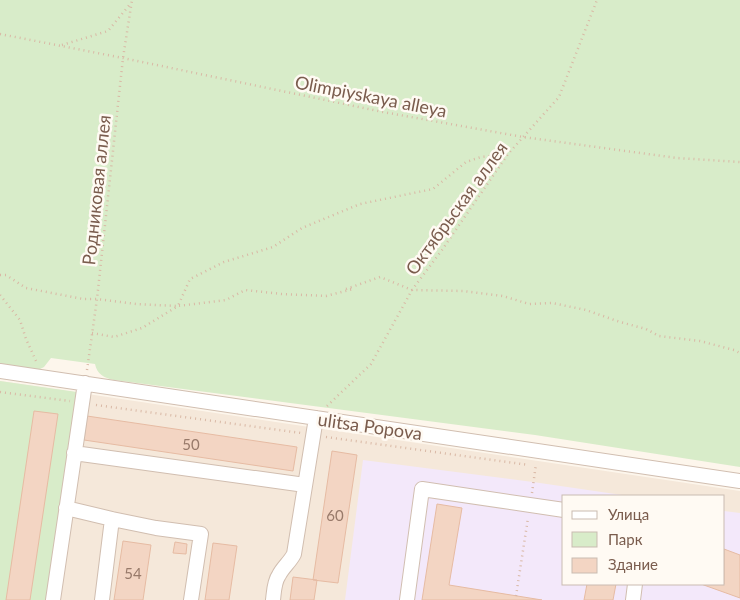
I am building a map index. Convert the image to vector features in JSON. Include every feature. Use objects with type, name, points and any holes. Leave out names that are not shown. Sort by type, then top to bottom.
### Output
[{"type":"street","name":"ulitsa Popova","points":[[0,371],[740,481]]},
{"type":"street","points":[[52,600],[85,384]]},
{"type":"street","points":[[273,600],[275,583],[278,576],[294,554],[316,418]]},
{"type":"street","points":[[74,453],[305,485]]},
{"type":"street","points":[[406,600],[422,489],[562,510]]},
{"type":"street","points":[[66,508],[112,520],[201,534],[191,600]]},
{"type":"street","points":[[102,600],[112,520]]},
{"type":"street","points":[[633,600],[635,585]]},
{"type":"path","name":"Октябрьская аллея","points":[[316,418],[371,364],[412,290],[508,154],[559,97],[597,0]]},
{"type":"path","points":[[60,45],[108,31],[132,1]]},
{"type":"path","name":"Родниковая аллея","points":[[85,384],[97,299],[123,58],[132,1]]},
{"type":"path","name":"Olimpiyskaya alleya","points":[[0,34],[383,112],[524,137],[677,158],[740,162]]},
{"type":"path","points":[[92,332],[114,337],[142,328],[178,306],[190,279],[224,262],[273,247],[302,228],[360,204],[433,190],[466,162],[481,157],[508,154]]},
{"type":"path","points":[[0,275],[6,274],[26,288],[82,299],[178,306],[226,300],[246,290],[326,296],[353,289],[346,289],[380,277],[412,290],[463,291],[503,296],[529,304],[552,303],[586,310],[646,329],[659,336],[700,340],[734,350],[740,354]]},
{"type":"path","points":[[0,295],[20,320],[26,339],[43,377]]},
{"type":"path","points":[[0,392],[536,466]]},
{"type":"path","points":[[516,596],[538,451]]},
{"type":"shaded area","points":[[0,381],[740,491],[740,600],[0,600]]},
{"type":"shaded area","points":[[363,460],[622,495],[562,495],[562,585],[725,585],[725,511],[740,513],[740,600],[345,600]]},
{"type":"green space","points":[[0,0],[740,0],[740,467],[535,435],[114,380],[102,375],[97,370],[95,364],[51,358],[44,367],[38,370],[0,366]]},
{"type":"green space","points":[[0,381],[77,392],[47,600],[0,600]]},
{"type":"building","points":[[34,411],[58,414],[30,600],[6,600]]},
{"type":"building","points":[[87,416],[297,447],[293,471],[84,440]]},
{"type":"building","points":[[332,451],[357,455],[338,583],[313,580]]},
{"type":"building","points":[[437,504],[462,508],[449,585],[542,600],[422,600]]},
{"type":"building","points":[[123,541],[151,545],[143,600],[114,600]]},
{"type":"building","points":[[175,542],[187,544],[186,554],[173,553]]},
{"type":"building","points":[[213,543],[237,546],[229,600],[205,600]]},
{"type":"building","points":[[725,549],[740,555],[740,598],[704,585],[725,585]]},
{"type":"building","points":[[293,577],[317,580],[314,600],[290,600]]},
{"type":"building","points":[[587,585],[616,585],[613,600],[584,600]]}]
